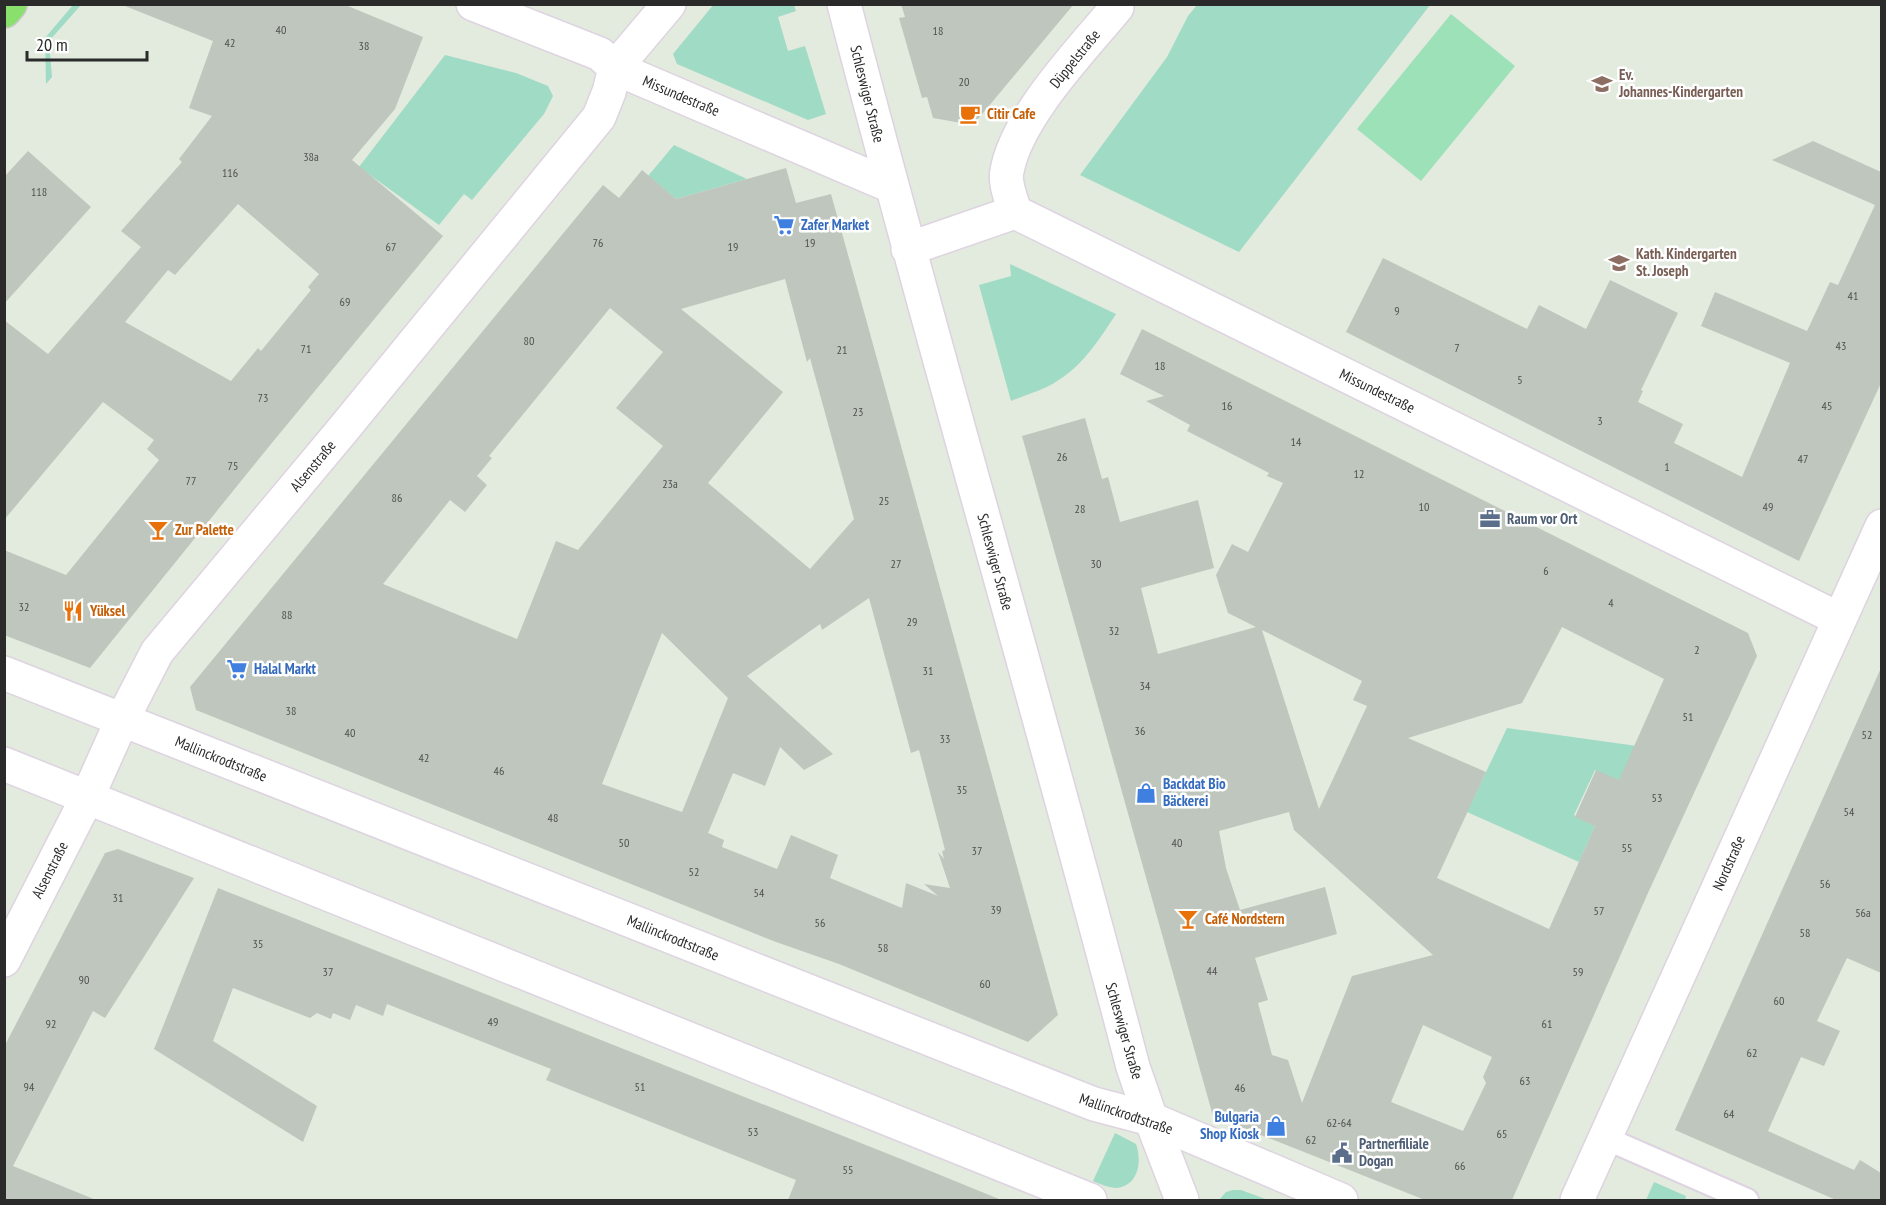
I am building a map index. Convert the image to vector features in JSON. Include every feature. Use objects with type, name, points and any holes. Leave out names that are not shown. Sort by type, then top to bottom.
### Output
[{"type":"main road","points":[[4,11],[10,4]]},
{"type":"street","name":"Missundestraße","points":[[473,4],[600,54],[615,68],[891,186]]},
{"type":"street","name":"Alsenstraße","points":[[4,960],[87,798],[122,720],[157,652],[502,238],[599,117],[615,68],[669,4]]},
{"type":"street","name":"Schleswiger Straße","points":[[844,4],[908,249],[1133,1068],[1182,1200]]},
{"type":"street","name":"Düppelstraße","points":[[1015,212],[1006,174],[1018,139],[1036,106],[1117,7]]},
{"type":"street","name":"Missundestraße","points":[[1015,212],[1839,620]]},
{"type":"street","points":[[908,249],[1015,212]]},
{"type":"street","name":"Nordstraße","points":[[1577,1200],[1881,526]]},
{"type":"street","name":"Mallinckrodtstraße","points":[[4,673],[1094,1104],[1151,1119],[1341,1200]]},
{"type":"street","points":[[4,764],[1090,1200]]},
{"type":"lane","points":[[1605,1138],[1748,1200]]},
{"type":"green space","points":[[714,4],[794,5],[796,11],[778,17],[788,51],[805,46],[826,114],[808,120],[677,64],[673,54]]},
{"type":"green space","points":[[73,5],[81,5],[49,41],[52,77],[46,84],[45,38]]},
{"type":"green space","points":[[1197,5],[1430,5],[1239,252],[1080,175],[1167,57],[1188,16]]},
{"type":"green space","points":[[1451,14],[1515,66],[1421,181],[1357,129]]},
{"type":"green space","points":[[445,55],[516,73],[548,86],[553,96],[544,114],[472,200],[464,194],[439,225],[359,167]]},
{"type":"green space","points":[[674,145],[747,179],[676,199],[648,176]]},
{"type":"green space","points":[[1010,264],[1116,314],[1096,343],[1064,377],[1038,391],[1011,401],[979,285],[1011,276]]},
{"type":"green space","points":[[1507,728],[1644,747],[1626,788],[1595,770],[1574,815],[1595,826],[1579,862],[1467,812]]},
{"type":"green space","points":[[1115,1133],[1136,1144],[1139,1158],[1134,1177],[1124,1186],[1117,1188],[1093,1181]]},
{"type":"green space","points":[[1654,1182],[1686,1196],[1685,1200],[1646,1200]]},
{"type":"green space","points":[[1241,1190],[1268,1200],[1219,1200],[1226,1192]]},
{"type":"building","points":[[125,4],[343,4],[423,37],[395,109],[352,160],[443,236],[90,668],[4,635],[4,550],[66,575],[159,460],[147,449],[154,440],[103,402],[4,520],[4,320],[48,354],[141,247],[121,231],[182,162],[179,159],[212,116],[189,108],[213,41],[125,6]],"holes":[[[238,204],[319,274],[308,287],[311,290],[261,351],[258,348],[231,381],[125,322],[168,270],[175,275]]]},
{"type":"building","points":[[901,4],[1074,4],[973,125],[933,118],[927,97],[922,98],[899,18],[905,17]]},
{"type":"building","points":[[1813,141],[1881,172],[1881,383],[1799,561],[1346,332],[1383,258],[1527,329],[1539,305],[1586,329],[1610,280],[1678,313],[1641,390],[1643,391],[1638,402],[1683,424],[1674,443],[1742,477],[1790,363],[1701,326],[1715,292],[1807,331],[1830,282],[1838,285],[1875,205],[1772,160]]},
{"type":"building","points":[[28,151],[91,207],[4,304],[4,177]]},
{"type":"building","points":[[786,168],[796,203],[831,194],[1058,1015],[1028,1042],[839,964],[776,942],[196,710],[190,687],[603,185],[619,198],[642,170],[676,199]],"holes":[[[785,279],[807,362],[810,358],[854,519],[810,569],[708,483],[783,392],[681,309]],[[610,308],[663,352],[616,408],[663,446],[578,550],[556,541],[517,639],[383,584],[450,500],[465,512],[487,485],[477,476],[492,458],[489,456]],[[869,598],[911,753],[919,750],[945,850],[942,851],[944,859],[938,852],[950,888],[924,884],[938,896],[906,883],[902,908],[830,878],[838,855],[791,835],[777,869],[722,847],[724,840],[708,833],[733,773],[765,786],[780,747],[804,770],[833,754],[747,676],[820,624],[822,630]],[[662,633],[728,698],[682,812],[602,784]]]},
{"type":"building","points":[[1142,329],[1748,633],[1757,656],[1648,893],[1512,1200],[1425,1200],[1213,1116],[1022,436],[1085,418],[1102,479],[1108,477],[1120,522],[1198,500],[1214,568],[1141,588],[1158,654],[1256,627],[1228,613],[1216,575],[1232,544],[1248,552],[1283,483],[1267,476],[1269,473],[1187,431],[1190,425],[1146,401],[1164,396],[1120,374]],"holes":[[[1562,627],[1664,679],[1619,780],[1596,770],[1575,817],[1595,826],[1549,929],[1437,878],[1486,772],[1408,738],[1522,703]],[[1262,630],[1362,681],[1353,700],[1367,706],[1319,809]],[[1289,812],[1294,830],[1433,955],[1352,976],[1302,1103],[1288,1060],[1272,1055],[1258,1003],[1268,1000],[1255,958],[1337,934],[1325,887],[1240,910],[1226,868],[1219,831]],[[1423,1025],[1492,1057],[1483,1077],[1486,1083],[1463,1131],[1391,1102]]]},
{"type":"building","points":[[1881,668],[1881,973],[1847,958],[1817,1021],[1840,1031],[1824,1066],[1801,1057],[1768,1131],[1854,1170],[1860,1160],[1881,1173],[1881,1200],[1836,1200],[1675,1130]]},
{"type":"building","points":[[118,849],[194,878],[105,1018],[93,1011],[13,1166],[96,1200],[4,1200],[4,1047],[105,853]]},
{"type":"building","points":[[218,888],[999,1200],[788,1200],[796,1180],[546,1080],[551,1069],[387,1004],[383,1016],[356,1005],[350,1020],[333,1013],[331,1019],[317,1013],[310,1018],[233,988],[213,1041],[317,1106],[303,1142],[154,1049]]},
{"type":"place","name":"Ev. Johannes-Kindergarten","points":[[1602,84]]},
{"type":"place","name":"Citir Cafe","points":[[970,114]]},
{"type":"place","name":"Zafer Market","points":[[784,225]]},
{"type":"place","name":"Kath. Kindergarten St. Joseph","points":[[1619,263]]},
{"type":"place","name":"Raum vor Ort","points":[[1490,519]]},
{"type":"place","name":"Zur Palette","points":[[158,530]]},
{"type":"place","name":"Yüksel","points":[[73,611]]},
{"type":"place","name":"Halal Markt","points":[[237,669]]},
{"type":"place","name":"Backdat Bio Bäckerei","points":[[1146,793]]},
{"type":"place","name":"Café Nordstern","points":[[1188,919]]},
{"type":"place","name":"Bulgaria Shop Kiosk","points":[[1276,1126]]},
{"type":"place","name":"Partnerfiliale Dogan","points":[[1342,1153]]}]
